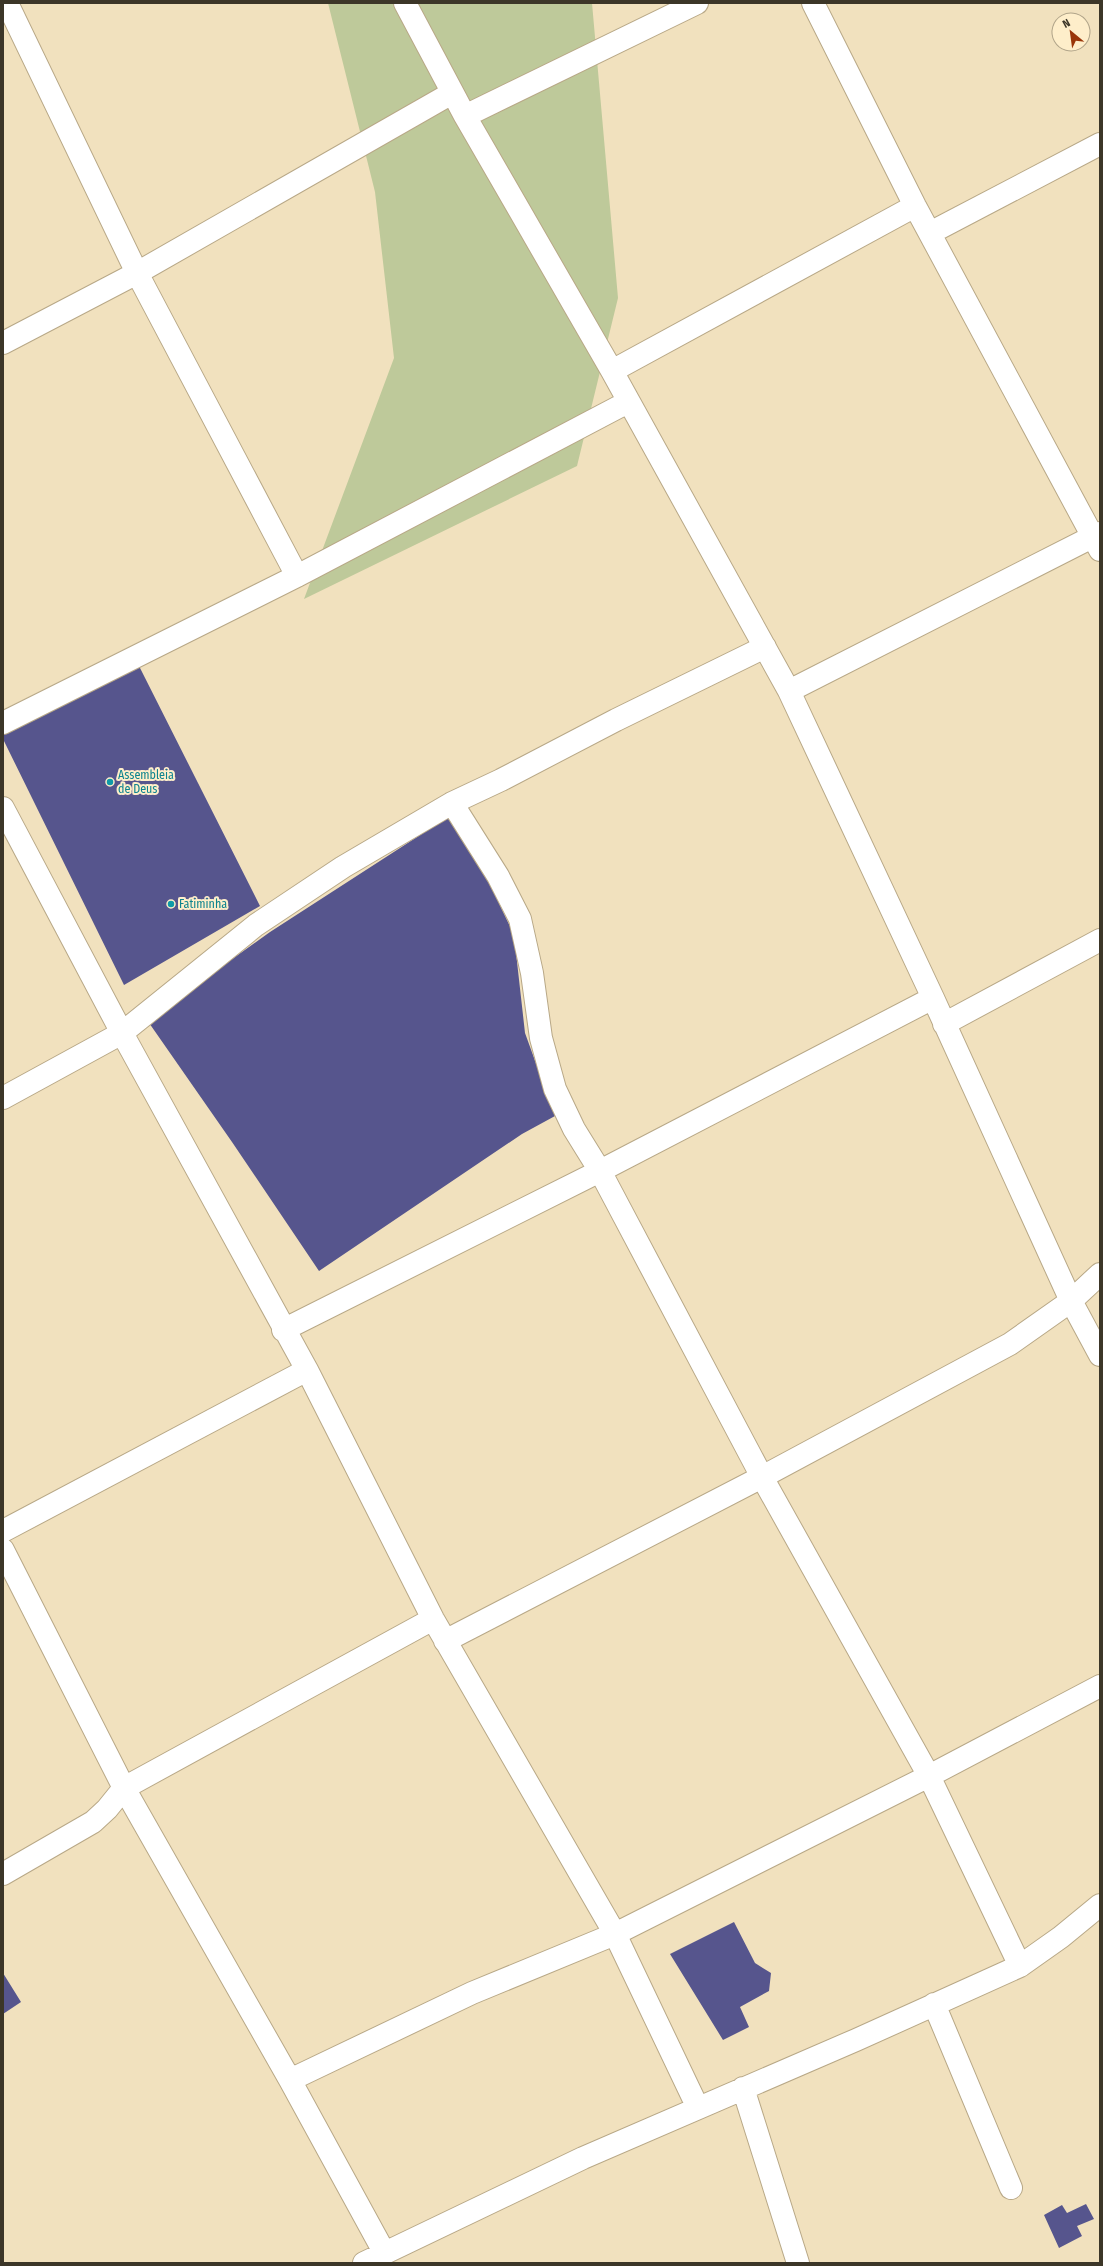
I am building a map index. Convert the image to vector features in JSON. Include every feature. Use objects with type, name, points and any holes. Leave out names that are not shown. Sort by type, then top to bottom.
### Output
[{"type":"street","points":[[7,3],[137,273],[297,576]]},
{"type":"street","points":[[405,3],[452,94],[612,371],[789,691],[933,998],[1071,1301],[1100,1355]]},
{"type":"street","points":[[465,116],[697,3]]},
{"type":"street","points":[[789,691],[1098,540],[915,206],[813,3]]},
{"type":"street","points":[[3,343],[137,273],[452,94]]},
{"type":"street","points":[[930,233],[1100,144]]},
{"type":"street","points":[[612,371],[915,206]]},
{"type":"street","points":[[3,723],[297,576],[628,402]]},
{"type":"street","points":[[3,1098],[122,1032],[256,925],[343,867],[452,803],[501,780],[765,647]]},
{"type":"street","points":[[452,803],[498,876],[520,919],[532,973],[541,1038],[555,1089],[574,1129],[600,1171],[762,1477],[929,1776],[1020,1966]]},
{"type":"street","points":[[3,808],[283,1330],[307,1370],[432,1619],[615,1934],[698,2108]]},
{"type":"street","points":[[944,1024],[1100,940]]},
{"type":"street","points":[[283,1330],[600,1171],[933,998]]},
{"type":"street","points":[[445,1641],[762,1477],[1010,1344],[1071,1301],[1100,1274]]},
{"type":"street","points":[[3,1531],[307,1370]]},
{"type":"street","points":[[3,1550],[124,1788],[290,2080],[384,2252]]},
{"type":"street","points":[[3,1874],[93,1822],[107,1809],[124,1788],[432,1619]]},
{"type":"street","points":[[290,2080],[472,1993],[615,1934],[929,1776],[1100,1686]]},
{"type":"street","points":[[364,2263],[384,2252],[583,2158],[1020,1966],[1061,1938],[1100,1905]]},
{"type":"street","points":[[934,2004],[1010,2188]]},
{"type":"street","points":[[743,2088],[798,2263]]},
{"type":"green space","points":[[328,3],[592,3],[618,298],[577,466],[304,599],[394,358],[375,192]]},
{"type":"building","name":"Assembleia de Deus","points":[[137,662],[260,906],[124,985],[3,739],[3,729]]},
{"type":"building","points":[[448,817],[488,880],[514,935],[525,1033],[555,1116],[522,1134],[319,1271],[147,1020],[270,932]]},
{"type":"building","points":[[734,1922],[755,1963],[771,1973],[769,1991],[740,2007],[749,2027],[723,2040],[670,1954]]},
{"type":"building","points":[[3,1973],[21,2002],[3,2014]]},
{"type":"building","points":[[1086,2204],[1094,2219],[1077,2226],[1082,2236],[1059,2248],[1044,2215],[1062,2205],[1067,2213]]},
{"type":"place","name":"Assembleia de Deus","points":[[110,782]]},
{"type":"place","name":"Fatiminha","points":[[171,904]]}]
